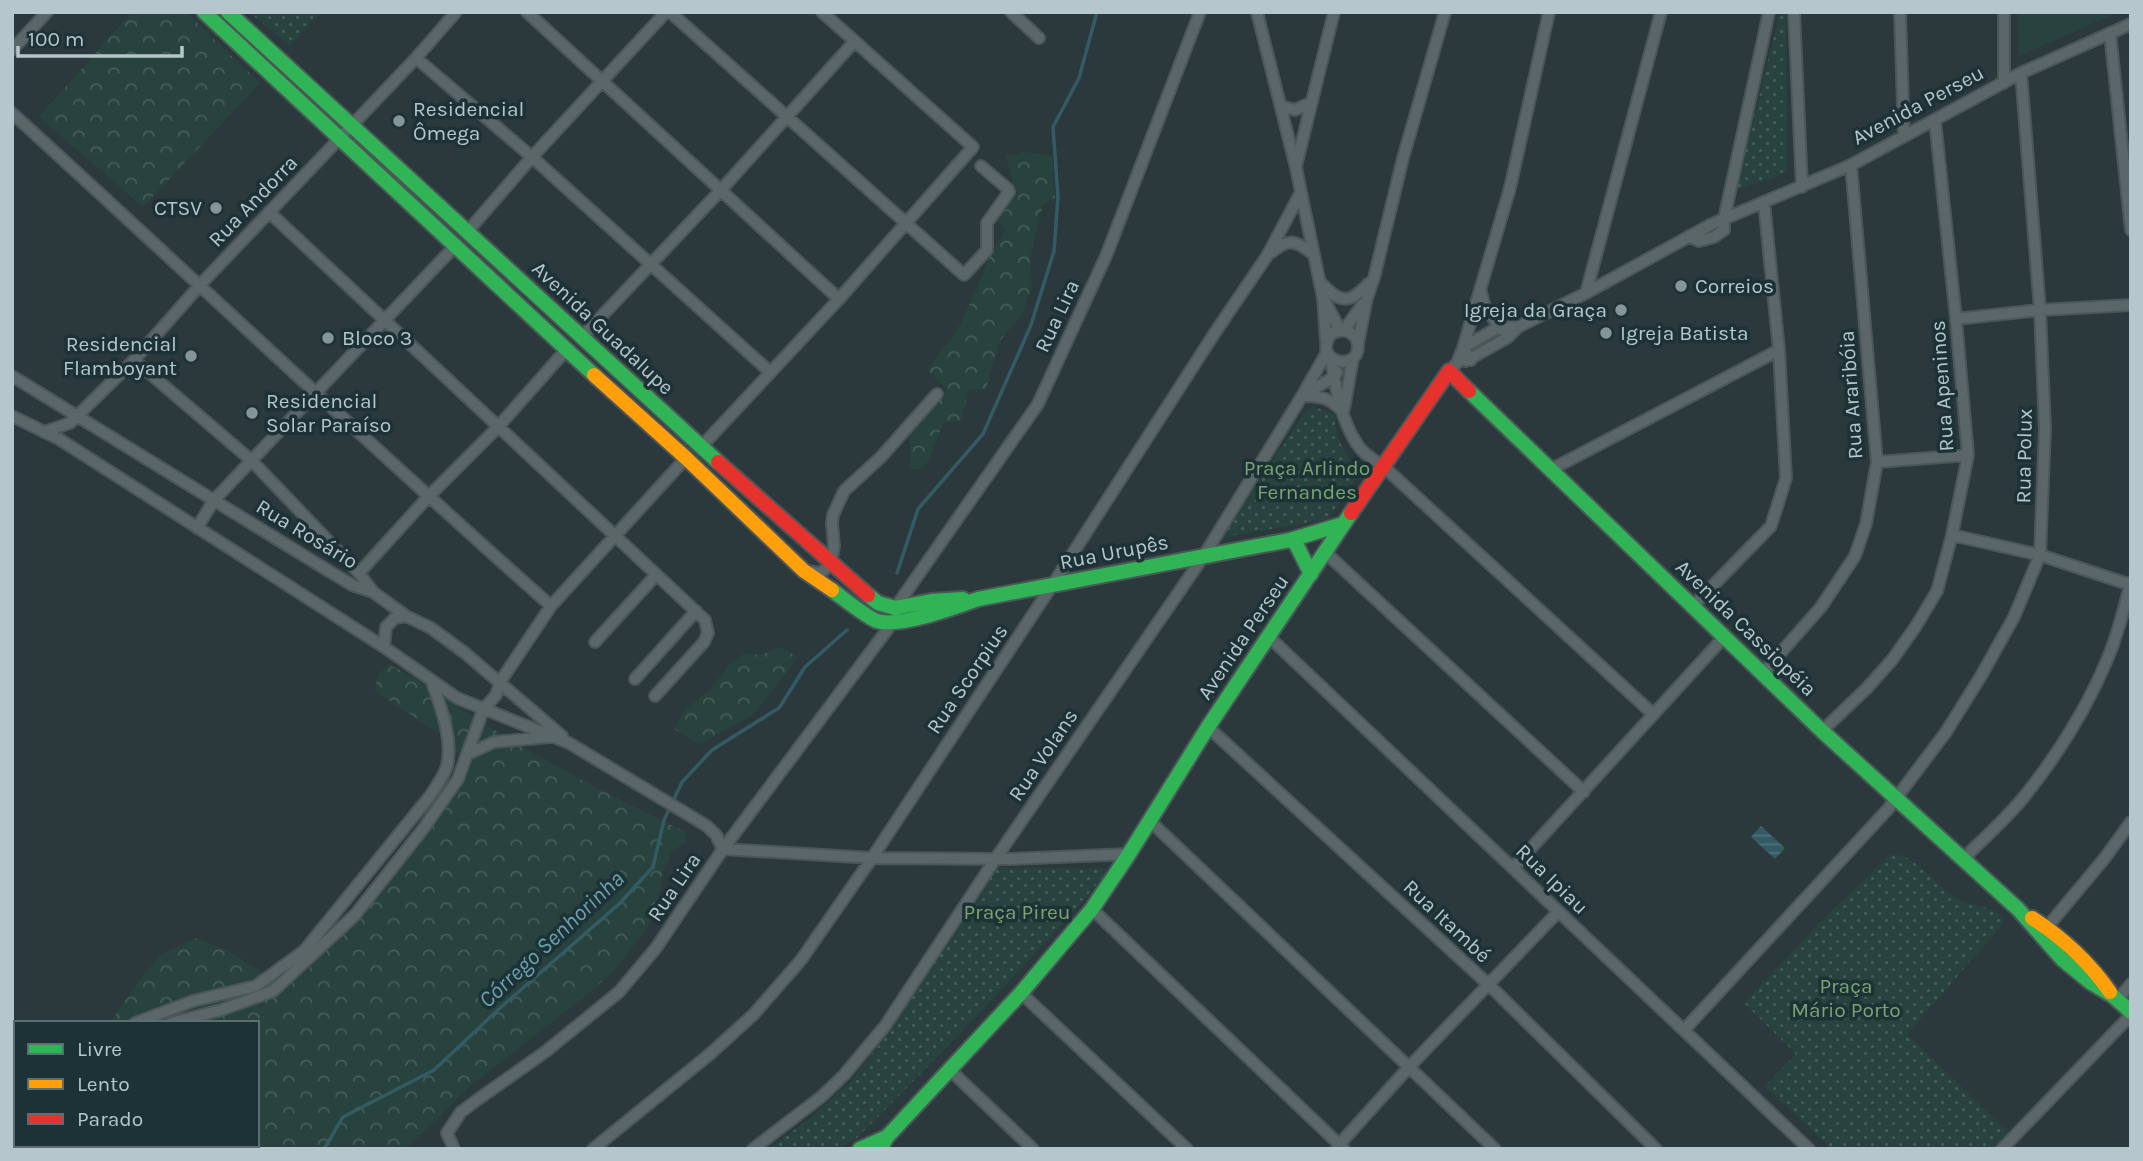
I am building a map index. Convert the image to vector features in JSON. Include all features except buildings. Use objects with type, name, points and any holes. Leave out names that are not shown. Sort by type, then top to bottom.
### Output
[{"type":"street","points":[[12,50],[47,12]]},
{"type":"street","name":"Avenida Guadalupe","points":[[204,12],[566,350],[686,458],[804,571],[877,621],[894,615]]},
{"type":"street","name":"Avenida Guadalupe","points":[[228,12],[701,447],[831,564],[894,615]]},
{"type":"street","name":"Rua Andorra","points":[[44,432],[70,423],[134,360],[201,284],[416,58],[456,12]]},
{"type":"street","points":[[527,12],[839,299]]},
{"type":"street","points":[[468,231],[532,157],[668,12],[788,116],[961,273],[966,274],[987,250],[987,223],[1009,192],[981,166]]},
{"type":"street","points":[[701,447],[839,299],[973,148],[822,12]]},
{"type":"street","points":[[1011,12],[1039,38]]},
{"type":"street","name":"Rua Lira","points":[[454,1149],[447,1133],[461,1112],[545,1052],[619,992],[656,948],[723,849],[894,615],[1038,404],[1105,256],[1200,12]]},
{"type":"street","points":[[1257,12],[1296,168],[1336,354],[1348,392],[1343,412]]},
{"type":"street","points":[[1296,168],[1334,12]]},
{"type":"street","points":[[1336,354],[1358,348],[1367,298],[1403,158],[1445,12]]},
{"type":"street","name":"Avenida Perseu","points":[[875,1145],[1021,993],[1092,909],[1268,636],[1453,367],[1464,348],[1510,188],[1549,12]]},
{"type":"street","points":[[1586,293],[1661,12]]},
{"type":"street","points":[[1724,219],[1769,12]]},
{"type":"street","points":[[1794,12],[1802,187]]},
{"type":"street","points":[[1900,12],[1904,136]]},
{"type":"street","points":[[2004,12],[2004,83]]},
{"type":"street","name":"Avenida Perseu","points":[[1500,326],[1518,327],[1689,236],[1699,241],[1714,237],[1724,230],[1724,219],[1851,165],[2021,73],[2131,24]]},
{"type":"street","points":[[2110,33],[2131,230]]},
{"type":"street","points":[[581,338],[721,190],[854,42]]},
{"type":"street","points":[[416,58],[532,157],[770,372]]},
{"type":"street","name":"Rua Polux","points":[[1684,1030],[1895,799],[1946,732],[1981,677],[2014,617],[2040,555],[2045,429],[2040,310],[2021,73]]},
{"type":"street","points":[[1281,106],[1296,110],[1312,102]]},
{"type":"street","points":[[12,113],[201,284],[428,497],[551,606]]},
{"type":"street","name":"Rua Apeninos","points":[[1822,731],[1892,660],[1937,590],[1952,535],[1968,455],[1935,120]]},
{"type":"street","name":"Rua Araribóia","points":[[1763,673],[1821,607],[1855,556],[1866,524],[1877,462],[1851,165]]},
{"type":"street","name":"Rua Scorpius","points":[[593,1149],[606,1143],[710,1054],[754,1014],[801,960],[872,858],[1216,331],[1268,256],[1301,192]]},
{"type":"street","points":[[1693,606],[1771,526],[1787,478],[1779,349],[1764,202]]},
{"type":"street","points":[[269,212],[705,620],[709,634],[704,642],[655,696]]},
{"type":"street","points":[[1268,256],[1282,243],[1294,242],[1313,254]]},
{"type":"street","points":[[197,528],[214,500],[455,246]]},
{"type":"street","points":[[1319,281],[1335,297],[1346,300],[1360,293],[1374,278]]},
{"type":"street","points":[[1481,290],[1485,307],[1507,338]]},
{"type":"street","points":[[1323,298],[1342,330],[1352,334],[1358,343]]},
{"type":"street","points":[[1367,298],[1342,330],[1332,333],[1336,354],[1334,377],[1343,412],[1356,444],[1653,714]]},
{"type":"street","points":[[1956,319],[2040,310],[2131,305]]},
{"type":"street","points":[[1471,360],[1464,348],[1500,326]]},
{"type":"street","points":[[1453,367],[1471,360],[1507,338],[1518,327]]},
{"type":"street","points":[[1552,469],[1779,349]]},
{"type":"street","points":[[359,573],[428,497],[498,427],[566,350]]},
{"type":"street","name":"Rua Volans","points":[[753,1149],[821,1097],[844,1075],[885,1027],[996,858],[1203,556],[1302,396],[1336,354]]},
{"type":"street","points":[[134,360],[251,460],[359,573],[373,592]]},
{"type":"street","name":"Avenida Cassiopéia","points":[[1453,367],[1552,469],[1822,731],[2044,932],[2062,958],[2090,982],[2115,998],[2131,1014]]},
{"type":"street","name":"Rua Rosário","points":[[12,376],[352,584],[373,592],[406,616],[430,628],[465,653],[569,743]]},
{"type":"street","points":[[1302,396],[1334,377]]},
{"type":"street","points":[[804,571],[821,573],[831,564],[834,546],[833,515],[844,491],[880,457],[937,394]]},
{"type":"street","points":[[1302,396],[1322,396],[1335,403],[1343,412]]},
{"type":"street","name":"Rua Rosário","points":[[12,416],[58,439],[384,647],[457,698],[569,743],[707,826],[716,835],[723,849]]},
{"type":"street","points":[[1877,462],[1968,455]]},
{"type":"street","points":[[179,1021],[221,1010],[273,991],[355,915],[423,829],[458,779],[483,710],[496,695],[500,682],[551,606],[686,458]]},
{"type":"street","name":"Rua Urupês","points":[[894,615],[931,601],[978,598],[1290,540],[1343,524]]},
{"type":"street","points":[[1952,535],[2040,555],[2131,584],[2108,659],[2086,706],[2058,751],[2021,800],[1962,860]]},
{"type":"street","points":[[1290,540],[1296,544],[1311,573]]},
{"type":"street","points":[[1326,553],[1584,792]]},
{"type":"street","points":[[595,642],[656,575]]},
{"type":"street","points":[[635,679],[696,611]]},
{"type":"street","points":[[384,647],[386,626],[395,618],[406,616]]},
{"type":"street","name":"Rua Ipiau","points":[[1268,636],[1684,1030],[1802,1146]]},
{"type":"street","points":[[1513,868],[1725,636]]},
{"type":"street","points":[[140,1021],[193,1001],[256,986],[304,951],[430,796],[447,768],[445,724],[432,682]]},
{"type":"street","name":"Rua Itambé","points":[[1208,727],[1489,985],[1657,1149]]},
{"type":"street","points":[[468,754],[494,742],[555,737]]},
{"type":"street","points":[[1149,820],[1495,1149]]},
{"type":"street","points":[[2044,932],[2131,822]]},
{"type":"street","points":[[723,849],[872,858],[1129,854]]},
{"type":"street","points":[[1092,909],[1340,1147],[1409,1067],[1558,912]]},
{"type":"street","points":[[2115,998],[2131,984]]},
{"type":"street","points":[[1021,993],[1187,1149]]},
{"type":"street","points":[[2002,1149],[2131,1014]]},
{"type":"street","points":[[949,1069],[1033,1149]]},
{"type":"green space","points":[[132,12],[186,12],[260,83],[143,207],[39,117]]},
{"type":"green space","points":[[249,12],[321,12],[290,46]]},
{"type":"green space","points":[[1780,12],[1786,12],[1787,173],[1736,190]]},
{"type":"green space","points":[[2018,12],[2119,12],[2019,56]]},
{"type":"green space","points":[[1024,152],[1052,156],[1055,198],[1043,204],[1030,259],[1032,285],[1023,313],[999,342],[986,389],[969,390],[961,421],[943,423],[930,458],[922,469],[910,469],[910,435],[947,389],[927,370],[958,329],[989,255],[1006,231],[995,218],[1014,186],[1005,154],[1015,156]]},
{"type":"green space","name":"Praça Arlindo Fernandes","points":[[1313,406],[1334,415],[1342,447],[1361,473],[1328,519],[1220,540],[1304,414]]},
{"type":"green space","points":[[780,647],[798,657],[754,714],[699,744],[674,729],[686,709],[712,688],[728,665],[745,653],[761,655]]},
{"type":"green space","points":[[389,664],[547,761],[684,831],[686,842],[672,851],[662,873],[657,909],[647,928],[614,970],[594,989],[470,1086],[407,1149],[12,1149],[14,1118],[14,1147],[259,1147],[259,1021],[111,1021],[160,955],[196,938],[232,953],[264,974],[297,978],[309,969],[436,804],[456,773],[460,757],[446,738],[375,691],[377,677]]},
{"type":"green space","name":"Praça Mário Porto","points":[[1891,855],[1905,857],[1955,898],[1993,910],[2000,915],[2004,923],[1907,1034],[2009,1133],[1992,1149],[1832,1149],[1765,1086],[1796,1054],[1744,1003],[1826,916]]},
{"type":"green space","name":"Praça Pireu","points":[[995,867],[1110,869],[1018,972],[857,1138],[838,1149],[769,1149],[809,1119],[852,1080],[891,1029]]},
{"type":"water","points":[[1761,826],[1785,848],[1775,859],[1751,837]]},
{"type":"waterway","name":"Córrego Senhorinha","points":[[897,573],[918,509],[983,434],[1031,325],[1054,251],[1058,197],[1053,127],[1079,78],[1097,12]]},
{"type":"waterway","name":"Córrego Senhorinha","points":[[324,1149],[343,1117],[434,1070],[619,904],[653,867],[664,820],[682,782],[712,750],[779,708],[805,667],[847,630]]},
{"type":"traffic: fast","points":[[204,12],[594,375]]},
{"type":"traffic: fast","points":[[228,12],[718,462]]},
{"type":"traffic: fast","points":[[1469,391],[1822,731],[2018,909],[2062,959],[2131,1012]]},
{"type":"traffic: fast","points":[[880,1149],[887,1137],[1021,993],[1092,909],[1208,727],[1351,513]]},
{"type":"traffic: fast","points":[[832,590],[872,619],[899,622],[928,616],[978,599],[1290,540],[1343,524]]},
{"type":"traffic: fast","points":[[1290,540],[1296,544],[1311,574]]},
{"type":"traffic: fast","points":[[868,595],[878,603],[895,608],[931,601],[963,599]]},
{"type":"traffic: fast","points":[[860,1149],[887,1137]]},
{"type":"traffic: slow","points":[[594,375],[804,571],[832,590]]},
{"type":"traffic: slow","points":[[2032,918],[2075,951],[2110,992]]},
{"type":"traffic: jam","points":[[1351,513],[1449,371],[1469,391]]},
{"type":"traffic: jam","points":[[718,462],[868,595]]},
{"type":"place","name":"Residencial Ômega","points":[[399,121]]},
{"type":"place","name":"CTSV","points":[[216,208]]},
{"type":"place","name":"Correios","points":[[1681,286]]},
{"type":"place","name":"Igreja da Graça","points":[[1621,310]]},
{"type":"place","name":"Igreja Batista","points":[[1606,333]]},
{"type":"place","name":"Bloco 3","points":[[328,338]]},
{"type":"place","name":"Residencial Flamboyant","points":[[191,356]]},
{"type":"place","name":"Residencial Solar Paraíso","points":[[252,413]]}]
